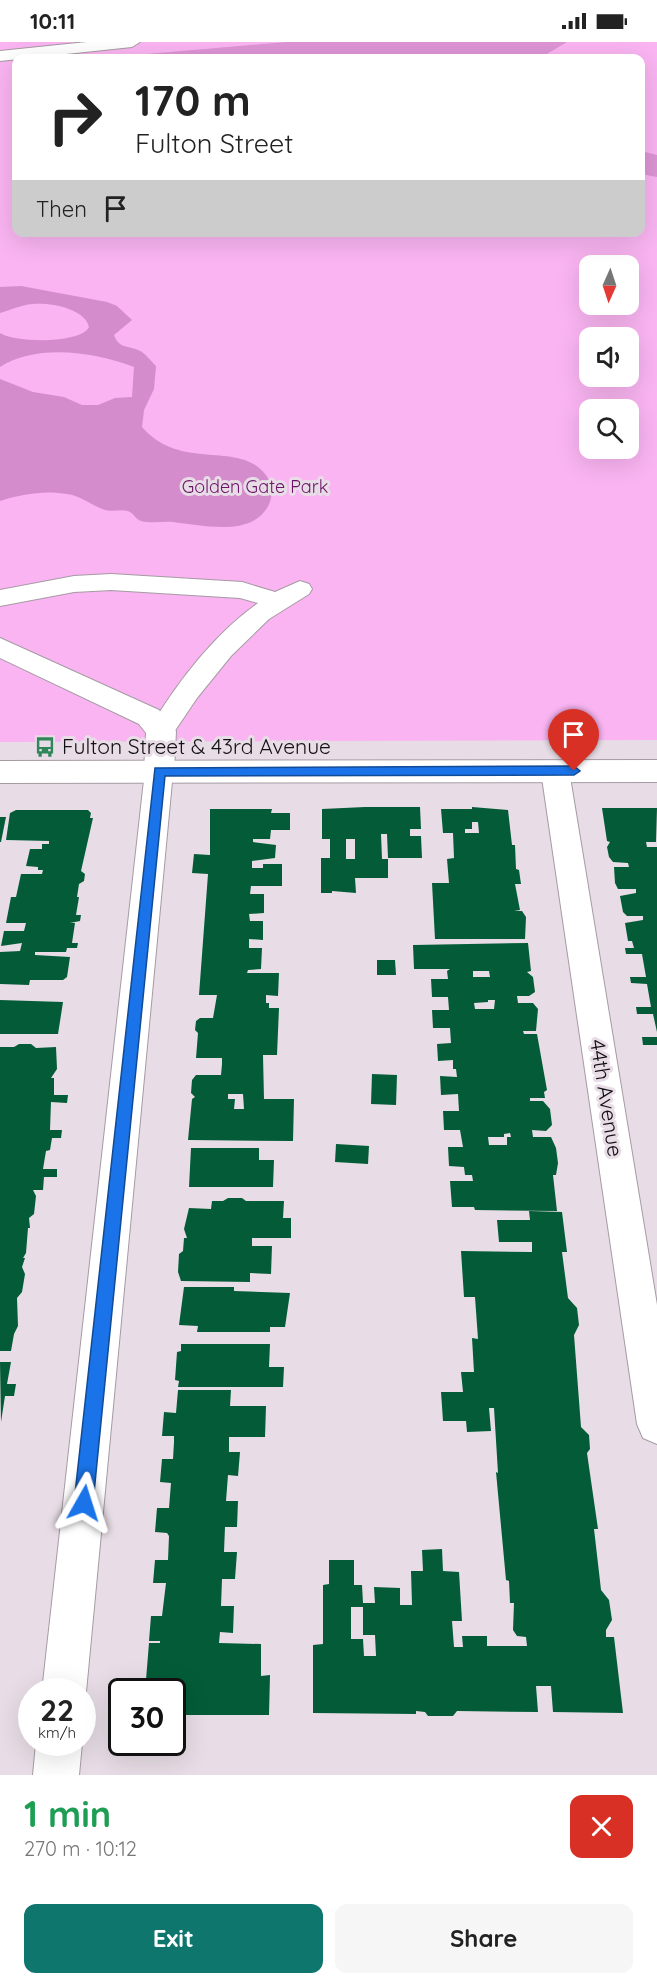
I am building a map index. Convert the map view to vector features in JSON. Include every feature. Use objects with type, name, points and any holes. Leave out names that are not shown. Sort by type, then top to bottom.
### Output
[{"type":"main road","points":[[19,54],[132,42]]},
{"type":"main road","points":[[0,647],[143,713],[154,721],[161,731],[159,771]]},
{"type":"main road","points":[[0,772],[657,771]]},
{"type":"street","points":[[0,598],[54,587],[111,582],[242,590],[277,600]]},
{"type":"street","points":[[161,731],[184,698],[228,646],[277,600],[300,589]]},
{"type":"street","points":[[65,1678],[159,771]]},
{"type":"street","name":"44th Avenue","points":[[555,771],[657,1424]]},
{"type":"street","points":[[56,1775],[58,1756]]},
{"type":"green space","name":"Golden Gate Park","points":[[0,42],[657,42],[657,740],[0,742]]},
{"type":"shaded area","points":[[286,42],[567,42],[547,54],[147,54]]},
{"type":"shaded area","points":[[645,152],[657,155],[657,177],[645,175]]},
{"type":"shaded area","points":[[21,286],[107,302],[117,306],[132,320],[114,335],[116,340],[122,345],[142,352],[156,366],[154,389],[144,410],[142,427],[157,441],[174,449],[240,459],[254,464],[268,478],[272,490],[269,504],[259,517],[237,526],[210,527],[141,521],[128,511],[105,510],[72,495],[59,493],[33,493],[0,501],[0,379],[33,392],[64,397],[82,405],[98,405],[115,398],[132,397],[134,367],[102,357],[48,352],[15,359],[0,367],[0,333],[19,339],[47,340],[74,337],[89,327],[81,315],[56,305],[32,304],[0,313],[0,287]]},
{"type":"building","points":[[420,807],[421,829],[410,829],[410,836],[421,836],[422,858],[388,858],[387,834],[381,834],[382,859],[388,859],[388,878],[355,878],[356,893],[332,891],[332,893],[321,893],[321,858],[330,858],[330,839],[322,839],[322,809]],"holes":[[[346,839],[355,839],[355,859],[346,859]]]},
{"type":"building","points":[[472,807],[508,810],[512,845],[515,845],[516,869],[519,870],[521,884],[515,884],[520,910],[514,911],[522,911],[526,917],[525,939],[435,939],[432,883],[449,883],[447,859],[454,858],[453,833],[443,833],[441,809],[472,809]],"holes":[[[472,822],[478,822],[479,833],[465,833],[465,829],[472,829]]]},
{"type":"building","points":[[602,808],[657,808],[656,842],[646,842],[647,847],[657,847],[657,1032],[653,1014],[637,1014],[636,1007],[651,1007],[647,984],[631,983],[630,977],[646,977],[642,954],[626,954],[625,948],[634,948],[632,941],[628,941],[625,923],[643,920],[643,916],[627,916],[623,912],[620,896],[636,893],[636,889],[618,889],[615,883],[614,867],[629,867],[628,863],[613,862],[609,857],[607,847],[610,842],[607,841]]},
{"type":"building","points":[[210,809],[272,809],[271,813],[290,813],[290,830],[271,830],[270,839],[253,839],[253,842],[276,845],[275,858],[252,861],[252,868],[263,868],[263,864],[282,864],[282,886],[251,886],[250,894],[264,894],[264,913],[249,914],[250,921],[263,921],[263,940],[249,939],[249,948],[262,948],[261,969],[248,970],[247,973],[279,973],[278,996],[266,995],[269,1008],[279,1008],[277,1055],[263,1055],[264,1099],[294,1099],[293,1141],[188,1140],[192,1099],[195,1097],[191,1093],[192,1080],[196,1075],[221,1075],[222,1064],[222,1058],[196,1058],[198,1033],[195,1030],[196,1021],[200,1018],[213,1018],[217,995],[199,995],[208,874],[192,873],[194,854],[210,855]],"holes":[[[228,1094],[243,1094],[244,1109],[234,1109],[235,1099],[228,1099]]]},
{"type":"building","points":[[16,810],[88,810],[91,813],[90,818],[93,818],[81,871],[85,874],[84,881],[79,884],[77,897],[79,897],[76,915],[81,915],[80,921],[70,923],[75,923],[72,943],[78,943],[77,948],[67,948],[66,952],[35,952],[35,955],[70,957],[67,977],[63,980],[30,980],[29,985],[0,984],[0,952],[20,951],[22,943],[1,946],[4,931],[24,931],[26,923],[6,923],[11,897],[16,897],[21,874],[42,874],[43,870],[38,870],[38,867],[26,866],[30,849],[42,849],[42,844],[49,844],[49,841],[6,840],[10,813]]},
{"type":"building","points":[[0,817],[6,817],[1,842],[0,842]]},
{"type":"building","points":[[528,943],[531,971],[527,972],[533,977],[535,992],[529,996],[517,996],[518,1003],[533,1003],[538,1009],[536,1031],[523,1031],[524,1034],[537,1034],[547,1090],[544,1092],[545,1098],[530,1098],[530,1101],[543,1101],[550,1109],[552,1125],[546,1131],[532,1130],[533,1137],[551,1137],[556,1148],[558,1163],[556,1175],[553,1175],[557,1211],[475,1210],[474,1207],[452,1207],[450,1181],[473,1181],[472,1175],[465,1175],[464,1167],[449,1166],[448,1147],[463,1147],[460,1130],[444,1130],[443,1111],[459,1111],[458,1094],[441,1095],[440,1076],[457,1077],[456,1069],[453,1069],[453,1060],[438,1061],[437,1044],[451,1043],[450,1028],[433,1028],[432,1010],[449,1010],[448,997],[432,997],[431,979],[448,979],[447,971],[450,969],[414,969],[413,945]],"holes":[[[473,971],[489,971],[490,977],[473,977]],[[488,1000],[495,1000],[494,1009],[475,1009],[474,1003],[488,1002]],[[510,1133],[511,1137],[507,1137],[507,1145],[489,1145],[488,1137],[504,1137],[504,1134]]]},
{"type":"building","points":[[377,960],[395,960],[396,975],[377,975]]},
{"type":"building","points":[[0,1000],[63,1002],[58,1034],[0,1034]]},
{"type":"building","points":[[642,1037],[657,1037],[657,1045],[643,1045]]},
{"type":"building","points":[[19,1044],[31,1044],[36,1048],[56,1047],[57,1069],[51,1078],[54,1078],[54,1095],[68,1095],[67,1103],[51,1102],[50,1130],[62,1130],[61,1138],[52,1138],[50,1150],[46,1151],[43,1169],[57,1169],[57,1177],[44,1177],[43,1190],[33,1190],[36,1196],[34,1214],[29,1218],[30,1228],[28,1228],[26,1253],[22,1267],[25,1274],[22,1292],[17,1298],[18,1326],[11,1351],[0,1351],[0,1047],[14,1047]]},
{"type":"building","points":[[372,1074],[397,1075],[396,1105],[371,1104]]},
{"type":"building","points":[[336,1144],[369,1146],[368,1164],[335,1162]]},
{"type":"building","points":[[191,1148],[259,1148],[259,1160],[274,1160],[273,1187],[189,1187]]},
{"type":"building","points":[[228,1198],[242,1198],[246,1201],[284,1201],[283,1218],[291,1218],[291,1238],[252,1238],[252,1246],[272,1246],[271,1274],[250,1273],[250,1282],[181,1281],[178,1272],[179,1254],[183,1251],[184,1238],[187,1238],[184,1229],[189,1208],[211,1209],[212,1201],[223,1201]]},
{"type":"building","points":[[529,1211],[562,1212],[567,1252],[562,1252],[568,1298],[577,1308],[579,1325],[574,1335],[581,1427],[589,1435],[590,1449],[587,1453],[598,1529],[594,1529],[601,1590],[609,1600],[612,1620],[606,1630],[606,1637],[614,1637],[623,1713],[553,1712],[551,1686],[536,1686],[538,1712],[457,1711],[453,1716],[428,1716],[425,1712],[416,1711],[416,1714],[313,1713],[313,1645],[323,1644],[323,1585],[329,1584],[329,1560],[354,1560],[354,1585],[362,1585],[363,1603],[375,1603],[374,1587],[400,1588],[400,1605],[412,1605],[411,1571],[423,1571],[422,1550],[442,1549],[443,1571],[459,1572],[462,1621],[452,1621],[454,1647],[463,1647],[462,1636],[487,1636],[487,1646],[527,1646],[526,1637],[517,1636],[513,1630],[514,1603],[510,1603],[509,1581],[506,1580],[496,1472],[498,1473],[494,1408],[489,1408],[491,1431],[467,1432],[466,1421],[443,1421],[441,1392],[463,1392],[461,1372],[474,1372],[472,1338],[478,1339],[475,1297],[464,1297],[461,1251],[532,1252],[532,1242],[499,1242],[497,1220],[530,1220]],"holes":[[[351,1607],[363,1607],[363,1635],[375,1635],[376,1656],[364,1656],[363,1639],[351,1639]]]},
{"type":"building","points":[[184,1287],[234,1287],[234,1291],[290,1293],[285,1327],[270,1327],[270,1332],[197,1332],[198,1326],[179,1325]]},
{"type":"building","points":[[181,1344],[270,1344],[269,1367],[284,1367],[283,1387],[178,1387],[179,1381],[175,1380],[177,1352],[181,1351]]},
{"type":"building","points":[[0,1362],[11,1362],[7,1384],[16,1384],[14,1396],[5,1396],[1,1422]]},
{"type":"building","points":[[178,1390],[231,1390],[230,1406],[266,1406],[265,1437],[229,1437],[229,1452],[240,1452],[238,1476],[228,1475],[226,1501],[238,1501],[237,1527],[225,1527],[224,1552],[237,1552],[235,1579],[222,1579],[221,1606],[234,1606],[233,1633],[220,1632],[219,1643],[261,1644],[261,1676],[270,1675],[269,1715],[186,1715],[186,1678],[146,1678],[149,1643],[160,1643],[160,1641],[149,1641],[151,1616],[162,1616],[166,1583],[153,1583],[155,1560],[168,1560],[169,1536],[167,1533],[155,1532],[157,1508],[169,1508],[171,1483],[160,1482],[162,1459],[173,1459],[174,1436],[162,1436],[164,1412],[176,1413]]},
{"type":"place","name":"Fulton Street & 43rd Avenue","points":[[45,747]]},
{"type":"route","points":[[84,1503],[159,771],[574,771]]}]
